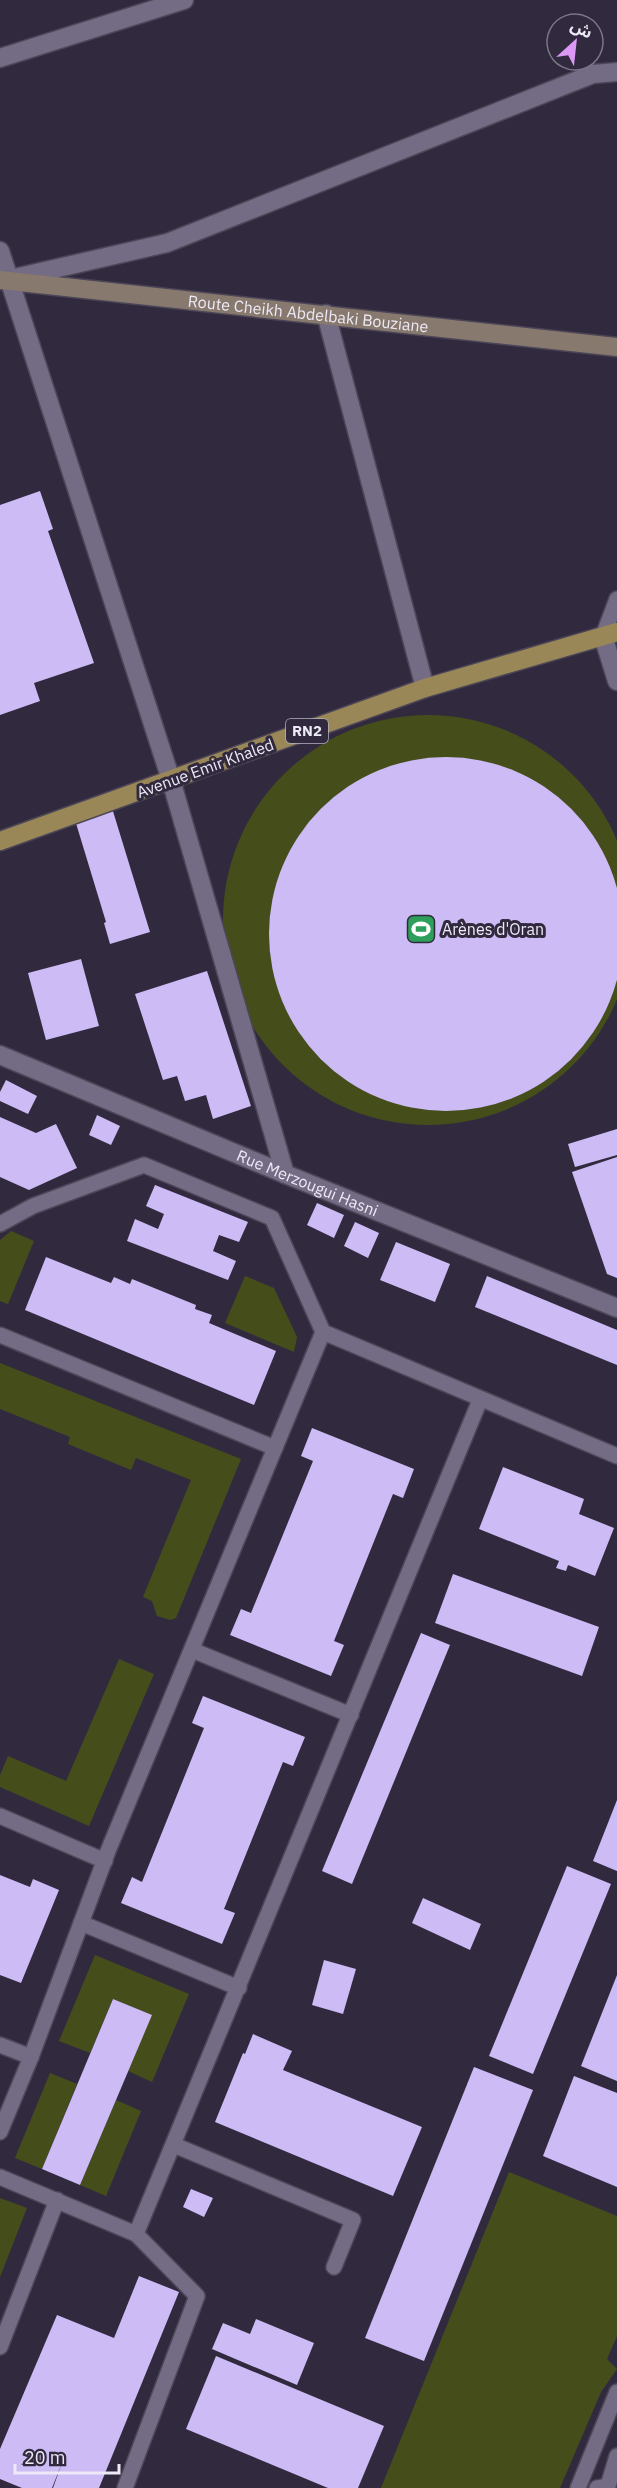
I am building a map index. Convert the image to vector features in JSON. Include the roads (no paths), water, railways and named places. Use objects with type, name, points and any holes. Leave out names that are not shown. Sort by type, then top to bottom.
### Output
[{"type":"main road","name":"Avenue Emir Khaled","points":[[0,841],[425,688],[610,634]]},
{"type":"street","points":[[0,58],[184,0]]},
{"type":"street","points":[[5,280],[167,243],[593,74],[617,72]]},
{"type":"street","points":[[0,251],[5,280],[171,780],[285,1174]]},
{"type":"street","name":"Route Cheikh Abdelbaki Bouziane","points":[[5,280],[617,347]]},
{"type":"street","points":[[327,314],[425,688]]},
{"type":"street","points":[[610,634],[617,681]]},
{"type":"street","name":"Rue Merzougui Hasni","points":[[0,1056],[617,1308]]},
{"type":"lane","points":[[610,634],[617,599]]},
{"type":"lane","points":[[0,1224],[33,1206],[144,1165],[272,1218],[322,1332],[617,1456]]},
{"type":"lane","points":[[0,2132],[31,2057],[105,1861],[322,1332]]},
{"type":"lane","points":[[0,1335],[275,1448]]},
{"type":"lane","points":[[136,2234],[480,1400]]},
{"type":"lane","points":[[192,1650],[351,1715]]},
{"type":"lane","points":[[0,1816],[105,1861]]},
{"type":"lane","points":[[81,1923],[239,1988]]},
{"type":"lane","points":[[0,2045],[31,2057]]},
{"type":"lane","points":[[174,2145],[353,2220],[334,2267]]},
{"type":"lane","points":[[0,2177],[136,2234],[197,2296],[125,2488]]},
{"type":"lane","points":[[0,2347],[57,2200]]},
{"type":"lane","points":[[578,2488],[612,2419],[617,2392]]},
{"type":"lane","points":[[597,2488],[608,2486],[617,2456]]},
{"type":"place","name":"Arènes d'Oran","points":[[421,929]]}]
